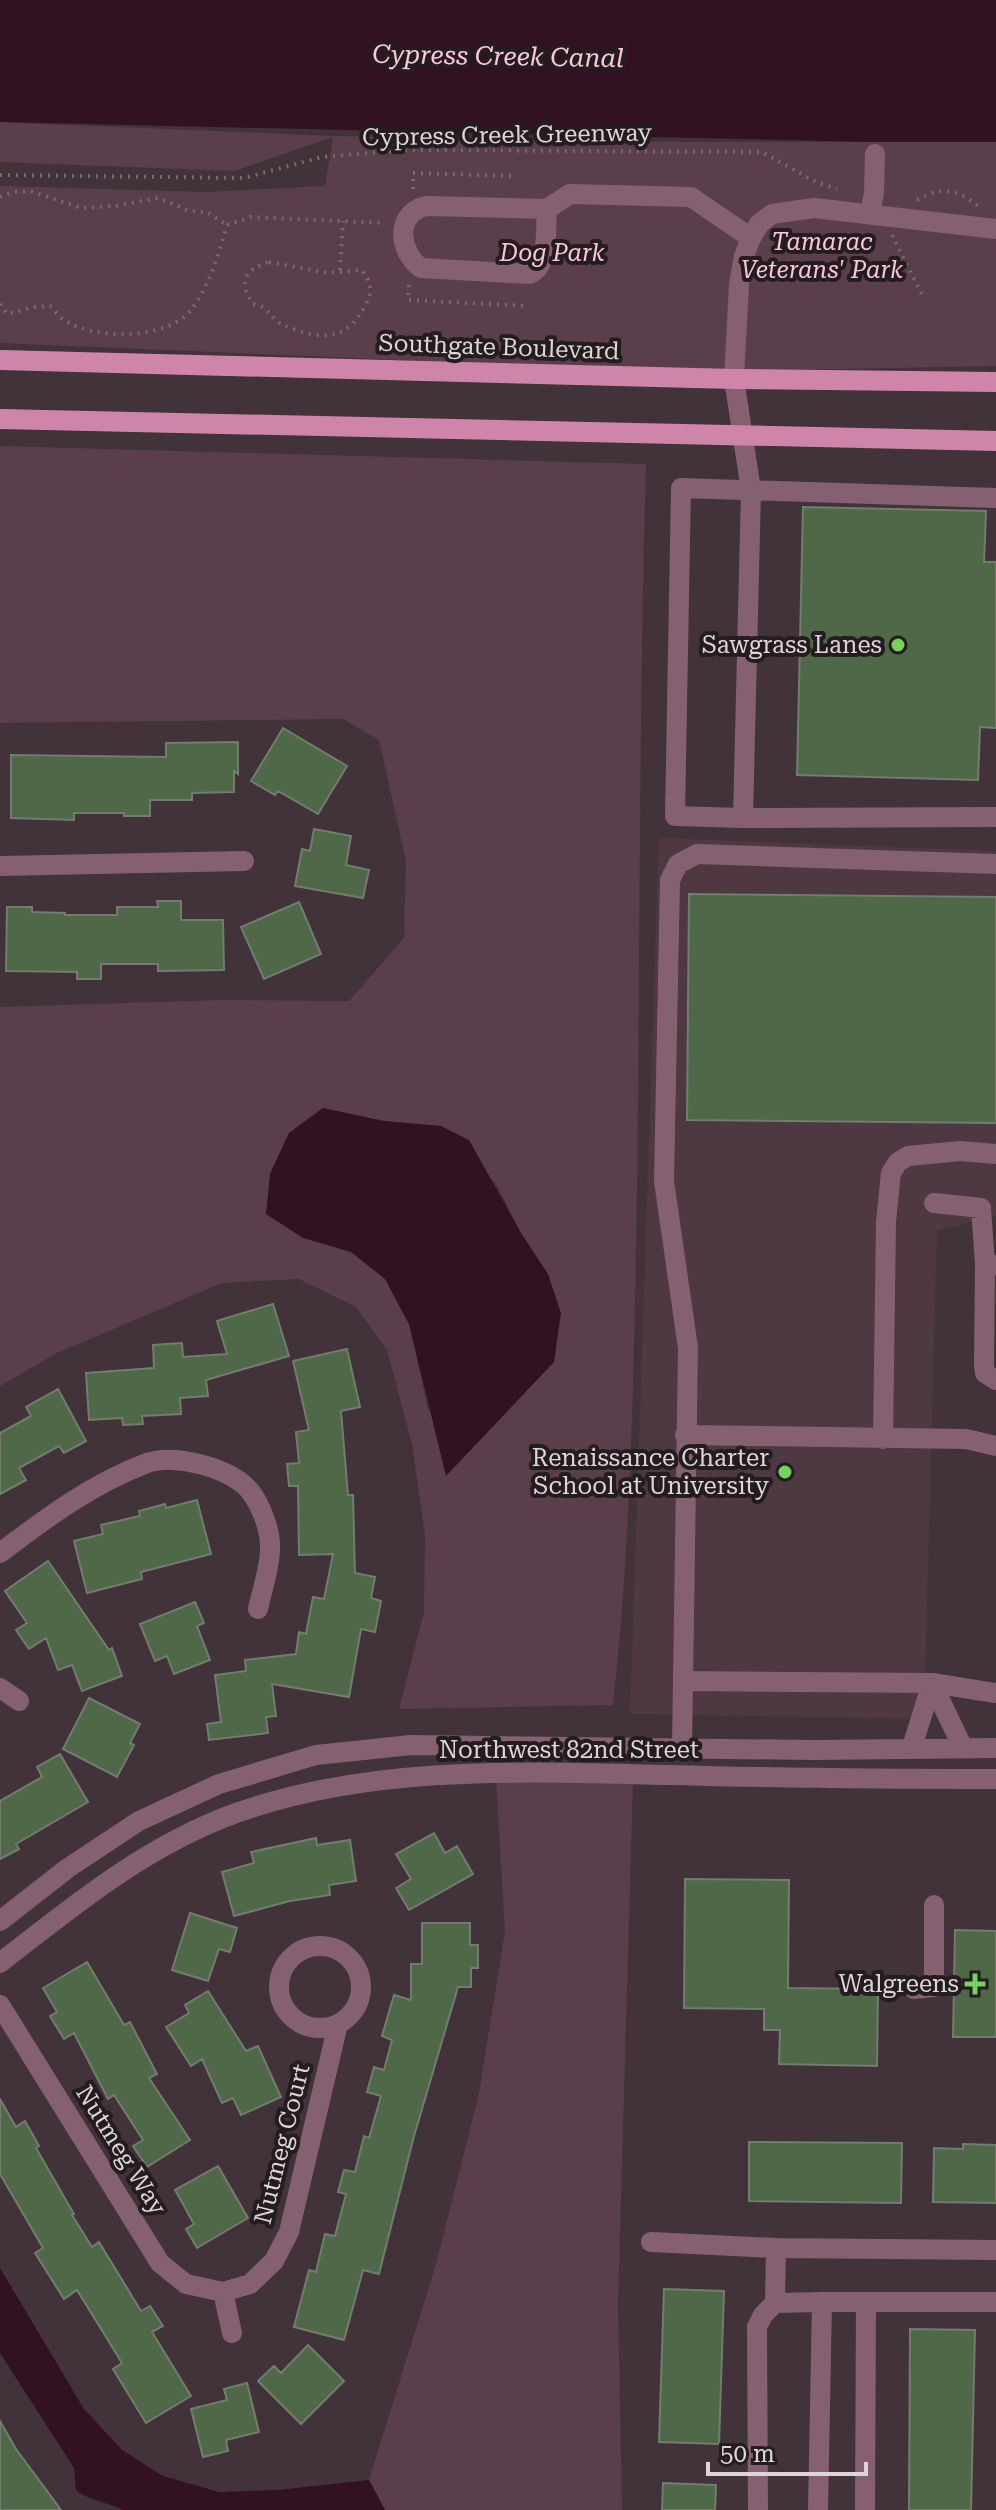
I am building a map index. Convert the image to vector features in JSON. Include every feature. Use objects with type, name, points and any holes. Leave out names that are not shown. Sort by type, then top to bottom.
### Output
[{"type":"main road","name":"Southgate Boulevard","points":[[0,360],[734,379],[996,382]]},
{"type":"main road","points":[[0,419],[996,441]]},
{"type":"street","points":[[870,214],[875,154]]},
{"type":"street","points":[[547,209],[543,260],[537,271],[530,274],[421,268],[406,253],[404,228],[418,208],[547,209],[570,194],[691,197],[751,238]]},
{"type":"street","points":[[743,818],[751,490],[734,379],[739,284],[751,238],[759,224],[772,214],[814,208],[996,229]]},
{"type":"street","points":[[996,498],[681,488],[675,816],[996,817]]},
{"type":"street","points":[[682,1748],[688,1348],[664,1181],[670,880],[678,864],[697,854],[996,864]]},
{"type":"street","points":[[0,866],[244,861]]},
{"type":"street","points":[[883,1439],[886,1222],[891,1173],[898,1162],[908,1156],[960,1151],[996,1154]]},
{"type":"street","points":[[934,1203],[988,1207],[990,1264],[984,1365],[985,1373],[996,1380]]},
{"type":"street","points":[[685,1435],[966,1439],[996,1446]]},
{"type":"street","points":[[0,1553],[49,1517],[113,1478],[150,1462],[188,1459],[218,1471],[249,1490],[265,1519],[271,1548],[258,1609]]},
{"type":"street","points":[[684,1681],[932,1683],[996,1693]]},
{"type":"street","points":[[912,1747],[932,1683]]},
{"type":"street","points":[[932,1683],[963,1748]]},
{"type":"street","points":[[0,1688],[19,1701]]},
{"type":"street","name":"Northwest 82nd Street","points":[[0,1921],[68,1868],[139,1821],[219,1784],[316,1755],[411,1745],[814,1750],[996,1748]]},
{"type":"street","name":"Northwest 82nd Street","points":[[0,1963],[97,1887],[162,1847],[238,1813],[324,1788],[479,1773],[996,1779]]},
{"type":"street","points":[[914,1989],[934,1987],[934,1905]]},
{"type":"street","name":"Nutmeg Court","points":[[223,2292],[250,2284],[274,2261],[289,2232],[338,2024],[349,2017],[362,1994],[358,1968],[340,1950],[314,1946],[300,1950],[289,1959],[282,1971],[280,1999],[297,2022],[324,2029],[338,2024]]},
{"type":"street","name":"Nutmeg Way","points":[[0,2005],[160,2263],[186,2284],[223,2292]]},
{"type":"street","points":[[651,2242],[776,2248],[996,2250]]},
{"type":"street","points":[[775,2303],[776,2248]]},
{"type":"street","points":[[223,2292],[232,2333]]},
{"type":"street","points":[[818,2510],[822,2302]]},
{"type":"street","points":[[865,2510],[866,2302]]},
{"type":"street","points":[[758,2510],[757,2327],[775,2303],[996,2302]]},
{"type":"path","name":"Cypress Creek Greenway","points":[[0,175],[244,178],[322,157],[408,150],[762,152],[816,182],[842,191],[874,193]]},
{"type":"path","points":[[408,198],[414,187],[413,173],[515,176]]},
{"type":"path","points":[[0,197],[12,192],[30,191],[81,208],[116,206],[158,198],[190,211],[207,212],[227,225]]},
{"type":"path","points":[[911,203],[932,192],[961,193],[977,206],[987,206]]},
{"type":"path","points":[[227,225],[251,217],[381,221],[390,226]]},
{"type":"path","points":[[894,217],[890,233],[923,297]]},
{"type":"path","points":[[340,271],[343,221]]},
{"type":"path","points":[[0,304],[7,314],[50,306],[64,320],[98,332],[137,334],[156,330],[189,314],[214,269],[227,225]]},
{"type":"path","points":[[269,262],[327,273],[340,271],[362,270],[370,281],[371,292],[349,328],[323,338],[277,321],[263,305],[253,304],[244,290],[250,272],[256,266],[269,262]]},
{"type":"path","points":[[409,282],[408,300],[529,306]]},
{"type":"shaded area","name":"Renaissance Charter School at University","points":[[659,838],[996,851],[996,1215],[937,1231],[924,1719],[630,1714]]},
{"type":"green space","name":"Dog Park","points":[[0,122],[333,136],[688,142],[996,142],[996,366],[691,372],[0,343],[0,186],[207,192],[325,186],[333,137],[234,171],[0,162]]},
{"type":"green space","points":[[0,446],[646,464],[633,1382],[624,1576],[613,1705],[399,1709],[424,1612],[425,1535],[412,1444],[387,1350],[356,1307],[299,1279],[222,1283],[57,1353],[0,1386],[0,1007],[221,1000],[349,1001],[404,938],[406,861],[379,740],[343,719],[0,723]],"holes":[[[323,1108],[384,1121],[441,1126],[497,1185],[521,1233],[554,1362],[507,1411],[428,1409],[409,1324],[385,1279],[351,1252],[270,1174],[289,1133]]]},
{"type":"green space","points":[[496,1779],[633,1780],[618,2303],[622,2510],[385,2510],[369,2480],[436,2264],[479,2093],[505,1931]]},
{"type":"water","name":"Cypress Creek Canal","points":[[0,0],[996,0],[996,142],[869,142],[0,122]]},
{"type":"water","points":[[323,1108],[384,1121],[441,1126],[469,1140],[521,1233],[548,1274],[561,1313],[554,1362],[446,1476],[409,1324],[385,1279],[351,1252],[303,1238],[266,1214],[270,1174],[289,1133]]},
{"type":"water","points":[[0,2268],[84,2409],[122,2450],[163,2476],[219,2492],[278,2490],[369,2480],[385,2510],[123,2510],[81,2494],[76,2490],[74,2468],[0,2353]]},
{"type":"building","name":"Sawgrass Lanes","points":[[803,507],[986,511],[984,562],[996,562],[996,728],[980,727],[978,780],[797,775]]},
{"type":"building","points":[[283,728],[347,766],[318,814],[278,791],[275,795],[251,781]]},
{"type":"building","points":[[238,742],[238,774],[234,771],[234,792],[192,793],[192,800],[150,800],[150,816],[74,813],[74,820],[11,818],[11,755],[166,757],[166,743]]},
{"type":"building","points":[[314,829],[351,836],[346,865],[369,870],[363,898],[295,886],[302,849],[310,851]]},
{"type":"building","points":[[689,894],[996,897],[996,1123],[687,1120]]},
{"type":"building","points":[[157,901],[181,901],[181,920],[223,920],[224,970],[158,971],[158,964],[101,964],[101,979],[77,979],[77,972],[6,971],[7,907],[32,907],[32,912],[65,915],[117,915],[117,907],[158,907]]},
{"type":"building","points":[[299,902],[321,954],[264,979],[241,927]]},
{"type":"building","points":[[273,1304],[289,1356],[206,1380],[208,1396],[180,1398],[181,1414],[142,1416],[143,1424],[123,1425],[122,1418],[89,1420],[86,1373],[154,1368],[153,1345],[182,1343],[183,1357],[227,1354],[217,1321]]},
{"type":"building","points":[[347,1349],[360,1407],[341,1411],[348,1495],[353,1495],[355,1573],[375,1577],[371,1598],[381,1601],[375,1632],[361,1629],[349,1697],[272,1684],[276,1716],[266,1717],[268,1733],[209,1740],[207,1724],[221,1722],[215,1675],[246,1671],[245,1660],[296,1654],[299,1632],[306,1634],[313,1597],[324,1599],[333,1554],[299,1555],[298,1486],[289,1486],[287,1464],[299,1463],[296,1432],[309,1430],[293,1361]]},
{"type":"building","points":[[58,1389],[86,1441],[64,1453],[59,1446],[19,1468],[26,1480],[0,1494],[0,1433],[31,1416],[26,1407]]},
{"type":"building","points":[[197,1500],[211,1554],[141,1572],[142,1579],[87,1593],[74,1541],[103,1534],[101,1525],[140,1516],[139,1511]]},
{"type":"building","points":[[48,1561],[109,1650],[112,1648],[122,1676],[82,1691],[72,1665],[58,1670],[46,1638],[29,1649],[16,1630],[27,1623],[5,1591]]},
{"type":"building","points":[[195,1602],[204,1623],[197,1626],[210,1660],[174,1674],[167,1656],[155,1661],[140,1624]]},
{"type":"building","points":[[89,1698],[140,1724],[130,1743],[134,1745],[117,1777],[63,1749]]},
{"type":"building","points":[[60,1754],[88,1802],[16,1844],[19,1849],[0,1859],[0,1801],[42,1777],[37,1767]]},
{"type":"building","points":[[434,1833],[445,1853],[457,1846],[473,1874],[409,1910],[396,1888],[411,1879],[396,1854]]},
{"type":"building","points":[[316,1838],[317,1845],[350,1840],[356,1881],[329,1885],[330,1895],[290,1901],[234,1916],[222,1872],[254,1863],[251,1852]]},
{"type":"building","points":[[685,1879],[789,1880],[788,1988],[878,1989],[877,2066],[779,2064],[780,2030],[764,2030],[764,2009],[684,2008]]},
{"type":"building","points":[[190,1913],[237,1928],[230,1952],[219,1949],[208,1981],[172,1970]]},
{"type":"building","points":[[422,1923],[470,1923],[470,1945],[478,1945],[478,1968],[471,1968],[471,1987],[458,1987],[414,2136],[379,2274],[363,2270],[344,2340],[294,2327],[309,2270],[316,2272],[325,2234],[335,2236],[346,2194],[338,2192],[344,2170],[355,2172],[364,2136],[369,2138],[381,2096],[367,2092],[374,2067],[384,2070],[392,2040],[382,2036],[394,1995],[411,2000],[411,1964],[422,1964]]},
{"type":"building","name":"Walgreens","points":[[955,1930],[996,1931],[996,2037],[953,2037]]},
{"type":"building","points":[[87,1962],[124,2025],[130,2022],[157,2074],[149,2078],[190,2140],[147,2167],[133,2146],[143,2140],[114,2095],[108,2099],[74,2033],[64,2039],[50,2016],[57,2012],[43,1988]]},
{"type":"building","points":[[208,1991],[246,2051],[258,2046],[281,2097],[241,2115],[233,2098],[222,2103],[202,2059],[191,2066],[166,2027],[189,2013],[185,2005]]},
{"type":"building","points":[[0,2099],[16,2127],[25,2121],[39,2146],[36,2148],[92,2247],[99,2242],[141,2311],[150,2306],[163,2326],[152,2332],[191,2396],[146,2423],[113,2369],[122,2363],[77,2290],[64,2299],[35,2253],[43,2248],[0,2174]]},
{"type":"building","points":[[749,2142],[902,2143],[901,2203],[749,2201]]},
{"type":"building","points":[[963,2144],[996,2145],[996,2203],[933,2202],[934,2148],[963,2149]]},
{"type":"building","points":[[218,2166],[248,2218],[197,2248],[186,2229],[194,2224],[175,2190]]},
{"type":"building","points":[[664,2289],[724,2291],[719,2444],[659,2442]]},
{"type":"building","points":[[910,2329],[975,2330],[971,2510],[909,2510]]},
{"type":"building","points":[[308,2345],[344,2381],[301,2424],[258,2381],[274,2366],[281,2373]]},
{"type":"building","points":[[247,2383],[259,2432],[226,2440],[228,2451],[203,2457],[191,2409],[227,2400],[224,2389]]},
{"type":"building","points":[[0,2421],[16,2449],[61,2510],[0,2510]]},
{"type":"building","points":[[663,2483],[716,2485],[715,2510],[662,2510]]},
{"type":"place","name":"Sawgrass Lanes","points":[[898,645]]},
{"type":"place","name":"Renaissance Charter School at University","points":[[785,1472]]},
{"type":"place","name":"Walgreens","points":[[975,1984]]},
{"type":"park label","name":"Tamarac Veterans' Park","points":[[822,256]]}]
